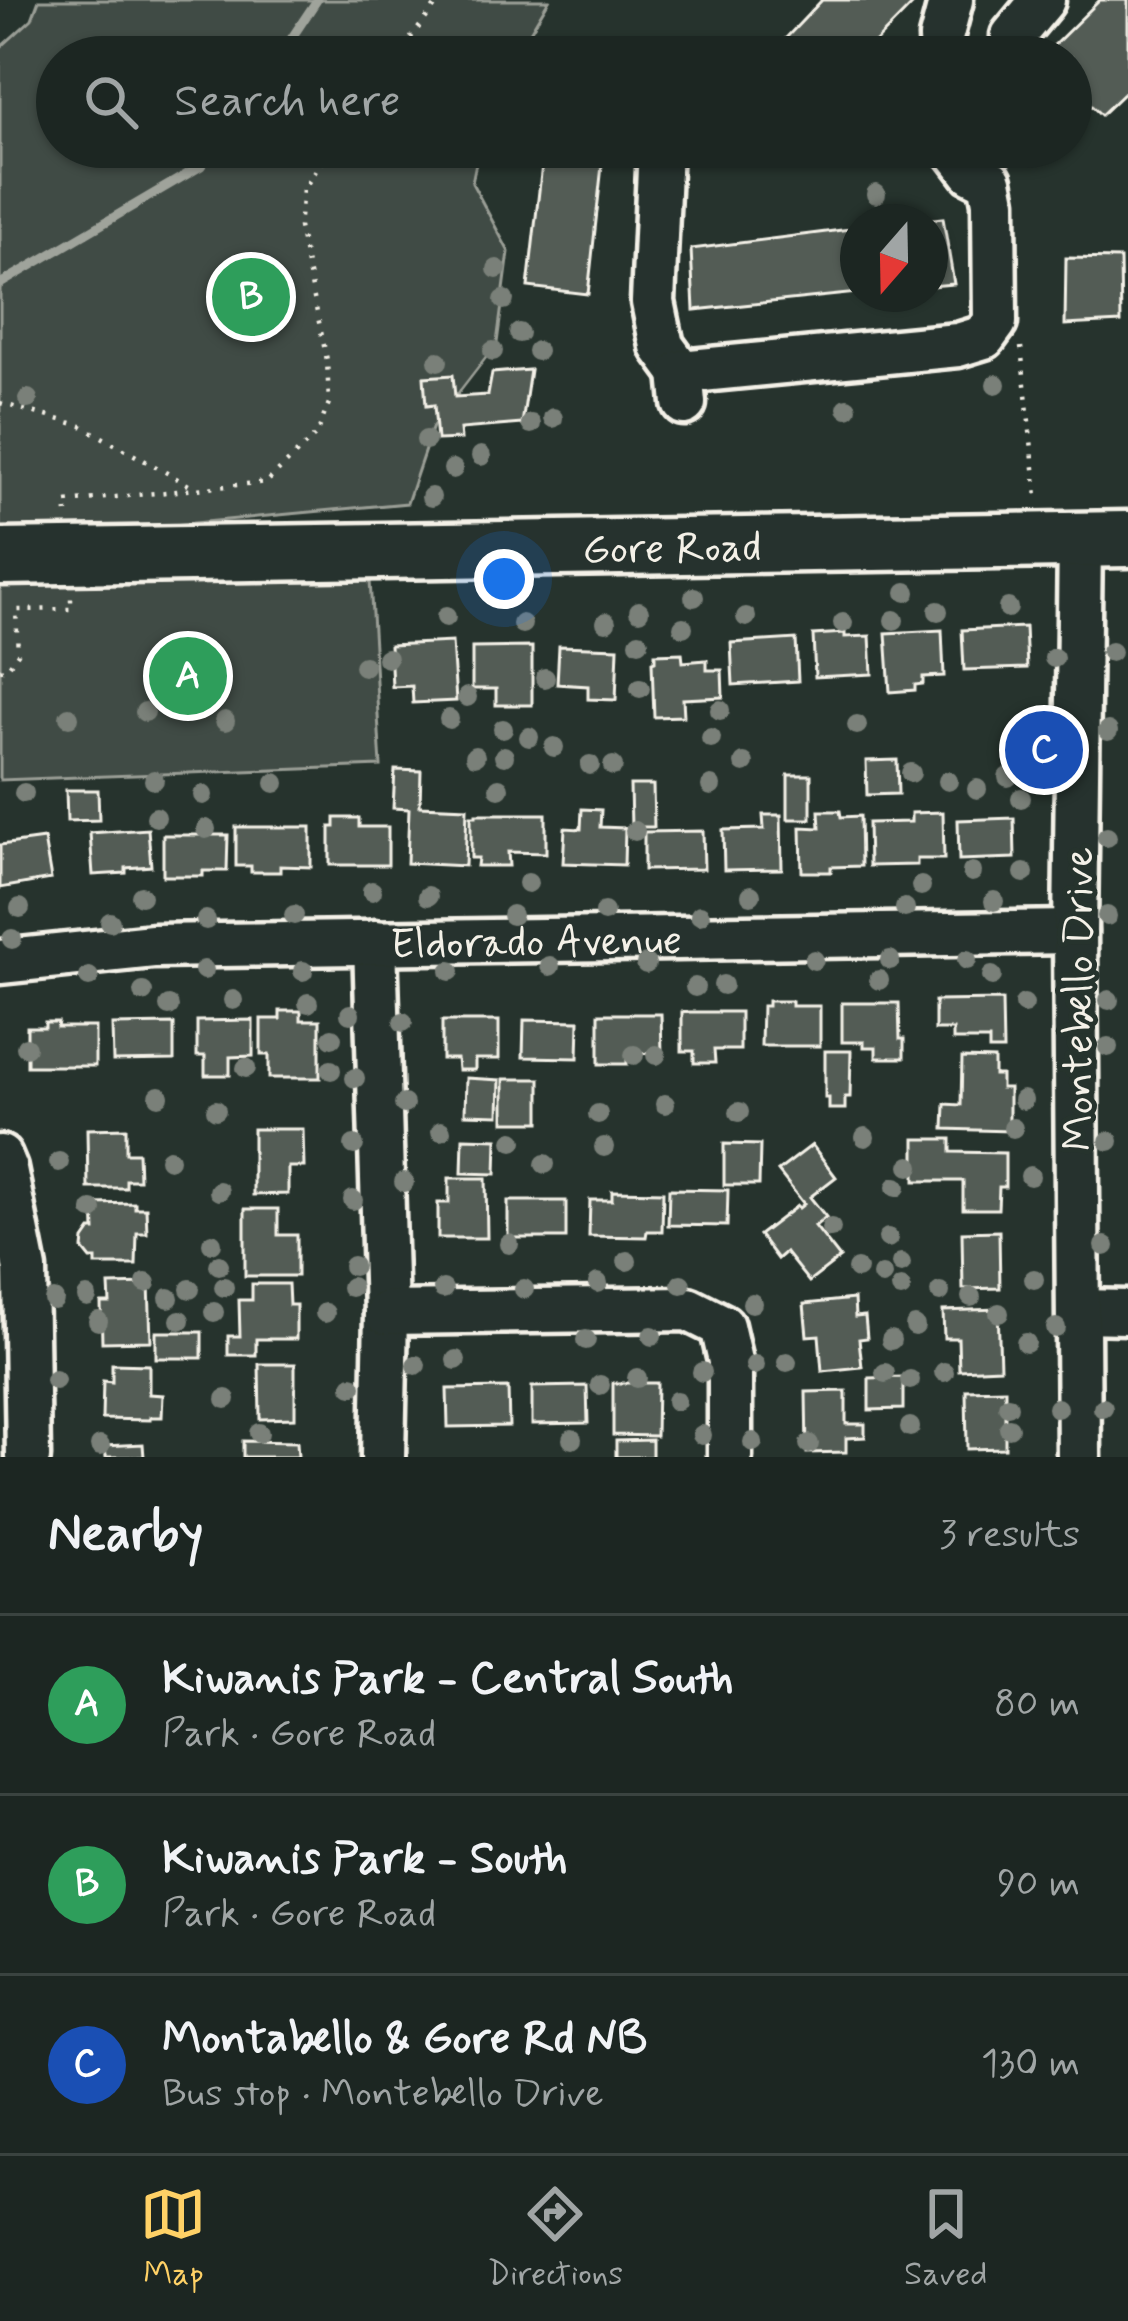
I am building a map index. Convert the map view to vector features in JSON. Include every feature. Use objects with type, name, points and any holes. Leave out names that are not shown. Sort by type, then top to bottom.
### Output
[{"type":"main road","name":"Gore Road","points":[[0,556],[1082,531]]},
{"type":"street","points":[[942,36],[951,0]]},
{"type":"street","points":[[1013,36],[1043,0]]},
{"type":"street","points":[[659,168],[653,302],[662,346],[682,387],[958,345],[984,337],[995,322],[994,202],[990,181],[969,168]]},
{"type":"street","name":"Montebello Drive","points":[[1078,1457],[1075,932],[1082,531]]},
{"type":"street","name":"Eldorado Avenue","points":[[0,962],[153,946],[1075,932]]},
{"type":"street","points":[[375,942],[386,1312],[383,1457]]},
{"type":"street","points":[[0,1157],[25,1269],[28,1457]]},
{"type":"street","points":[[386,1312],[688,1310],[722,1326],[730,1361],[730,1457]]},
{"type":"street","points":[[1079,1311],[1128,1312]]},
{"type":"path","points":[[412,36],[440,0]]},
{"type":"path","points":[[66,502],[267,482],[317,434],[328,403],[327,360],[299,226],[303,190],[318,168]]},
{"type":"path","points":[[1020,337],[1082,531]]},
{"type":"path","points":[[0,403],[82,426],[196,489]]},
{"type":"path","points":[[0,670],[7,669],[18,653],[16,610],[71,609]]},
{"type":"shaded area","points":[[39,0],[549,0],[528,36],[36,36],[36,168],[475,168],[472,183],[509,252],[497,343],[433,426],[407,503],[120,530],[0,532],[0,48],[32,19]]},
{"type":"shaded area","points":[[370,580],[381,766],[0,780],[0,585]]},
{"type":"building","points":[[822,0],[917,0],[882,36],[788,36]]},
{"type":"building","points":[[1100,0],[1128,0],[1128,89],[1101,115],[1092,106],[1092,36],[1063,36]]},
{"type":"building","points":[[557,31],[606,36],[556,36]]},
{"type":"building","points":[[542,168],[602,168],[588,294],[528,287]]},
{"type":"building","points":[[840,230],[840,295],[694,310],[691,249]]},
{"type":"building","points":[[948,248],[954,284],[948,284]]},
{"type":"building","points":[[1066,258],[1120,259],[1121,322],[1065,325]]},
{"type":"building","points":[[530,370],[522,424],[460,429],[461,439],[437,440],[434,405],[426,406],[424,377],[453,375],[455,397],[488,395],[492,373]]},
{"type":"building","points":[[1025,627],[1027,668],[964,670],[962,630]]},
{"type":"building","points":[[942,630],[944,676],[923,677],[923,684],[915,685],[915,690],[890,692],[886,633]]},
{"type":"building","points":[[845,633],[845,637],[870,636],[872,674],[815,677],[813,635]]},
{"type":"building","points":[[796,639],[798,681],[733,685],[731,643]]},
{"type":"building","points":[[452,642],[456,701],[413,703],[412,686],[392,687],[390,645]]},
{"type":"building","points":[[559,646],[618,648],[616,700],[588,699],[588,686],[557,684]]},
{"type":"building","points":[[532,647],[532,705],[496,705],[496,689],[472,689],[472,648]]},
{"type":"building","points":[[682,653],[683,662],[707,660],[707,670],[722,670],[723,697],[683,699],[684,716],[654,717],[655,654]]},
{"type":"building","points":[[897,760],[898,794],[867,795],[866,761]]},
{"type":"building","points":[[395,770],[421,771],[420,806],[467,808],[465,866],[407,863],[409,809],[393,808]]},
{"type":"building","points":[[788,775],[811,775],[811,819],[788,819]]},
{"type":"building","points":[[630,785],[653,785],[654,827],[631,827]]},
{"type":"building","points":[[66,790],[98,790],[99,820],[67,821]]},
{"type":"building","points":[[582,809],[601,810],[600,827],[625,828],[624,865],[563,863],[565,828],[581,829]]},
{"type":"building","points":[[819,811],[860,816],[861,866],[802,872],[801,827],[820,828]]},
{"type":"building","points":[[943,812],[944,859],[869,866],[868,823],[911,822],[911,813]]},
{"type":"building","points":[[546,814],[546,853],[508,852],[509,866],[477,866],[478,858],[471,858],[471,816]]},
{"type":"building","points":[[763,815],[781,815],[782,869],[724,870],[723,830],[764,829]]},
{"type":"building","points":[[335,818],[359,818],[359,827],[388,827],[388,865],[330,865],[330,827],[335,827]]},
{"type":"building","points":[[1014,818],[1015,858],[959,860],[958,820]]},
{"type":"building","points":[[236,827],[311,827],[311,867],[251,872],[251,866],[236,866]]},
{"type":"building","points":[[148,829],[151,866],[93,875],[90,833]]},
{"type":"building","points":[[703,831],[704,869],[644,870],[644,832]]},
{"type":"building","points":[[163,835],[228,835],[227,871],[163,876]]},
{"type":"building","points":[[44,839],[51,879],[0,888],[0,845]]},
{"type":"building","points":[[1002,1000],[1003,1050],[989,1050],[989,1040],[953,1040],[953,1030],[935,1030],[935,1001]]},
{"type":"building","points":[[768,1001],[820,1006],[820,1046],[761,1046],[762,1006],[768,1006]]},
{"type":"building","points":[[842,1003],[899,1003],[904,1058],[876,1058],[876,1047],[842,1042]]},
{"type":"building","points":[[280,1011],[301,1011],[301,1020],[320,1020],[320,1078],[269,1078],[269,1055],[261,1055],[261,1019],[280,1019]]},
{"type":"building","points":[[682,1012],[740,1012],[740,1050],[714,1050],[715,1063],[694,1063],[694,1051],[682,1051]]},
{"type":"building","points":[[599,1014],[661,1014],[662,1053],[627,1054],[627,1064],[599,1064]]},
{"type":"building","points":[[253,1020],[253,1056],[230,1057],[230,1075],[205,1075],[205,1056],[197,1056],[197,1021]]},
{"type":"building","points":[[524,1020],[579,1021],[578,1058],[523,1057]]},
{"type":"building","points":[[442,1021],[499,1021],[499,1059],[475,1059],[475,1070],[458,1070],[457,1059],[442,1059]]},
{"type":"building","points":[[45,1022],[58,1022],[57,1027],[95,1027],[95,1066],[27,1066],[27,1027],[45,1027]]},
{"type":"building","points":[[174,1024],[174,1060],[113,1061],[112,1025]]},
{"type":"building","points":[[825,1051],[851,1051],[850,1097],[845,1097],[845,1109],[829,1109],[829,1098],[825,1098]]},
{"type":"building","points":[[962,1058],[994,1059],[994,1075],[1001,1075],[1001,1088],[1009,1088],[1009,1131],[944,1129],[945,1104],[961,1105]]},
{"type":"building","points":[[466,1078],[500,1080],[499,1115],[465,1114]]},
{"type":"building","points":[[504,1079],[540,1079],[540,1122],[504,1122]]},
{"type":"building","points":[[126,1128],[126,1153],[138,1153],[139,1180],[126,1180],[126,1188],[88,1188],[87,1129]]},
{"type":"building","points":[[253,1129],[303,1129],[304,1167],[288,1167],[288,1194],[253,1195]]},
{"type":"building","points":[[463,1138],[497,1139],[496,1174],[462,1173]]},
{"type":"building","points":[[915,1139],[951,1139],[951,1152],[1005,1153],[1005,1187],[999,1187],[998,1209],[963,1209],[963,1181],[915,1181]]},
{"type":"building","points":[[724,1144],[760,1145],[759,1185],[724,1185]]},
{"type":"building","points":[[812,1145],[836,1177],[810,1197],[826,1217],[815,1226],[840,1258],[809,1282],[785,1252],[777,1259],[759,1235],[804,1204],[778,1171]]},
{"type":"building","points":[[449,1178],[486,1178],[487,1238],[438,1238],[438,1203],[449,1203]]},
{"type":"building","points":[[669,1189],[728,1190],[727,1226],[668,1225]]},
{"type":"building","points":[[612,1191],[663,1192],[662,1231],[647,1231],[646,1237],[589,1236],[590,1200],[612,1200]]},
{"type":"building","points":[[508,1201],[566,1201],[566,1238],[508,1238]]},
{"type":"building","points":[[135,1203],[135,1208],[146,1208],[147,1233],[137,1233],[136,1265],[96,1265],[96,1259],[83,1249],[84,1240],[95,1230],[94,1204]]},
{"type":"building","points":[[245,1209],[278,1209],[278,1235],[297,1235],[297,1276],[245,1276]]},
{"type":"building","points":[[999,1231],[1000,1288],[963,1289],[962,1232]]},
{"type":"building","points":[[149,1284],[151,1341],[102,1342],[101,1303],[110,1303],[109,1285]]},
{"type":"building","points":[[252,1284],[288,1284],[289,1305],[296,1305],[296,1339],[256,1339],[256,1355],[228,1355],[228,1336],[240,1336],[239,1300],[252,1300]]},
{"type":"building","points":[[854,1299],[855,1317],[865,1316],[867,1338],[859,1339],[862,1367],[822,1371],[819,1335],[807,1336],[804,1304]]},
{"type":"building","points":[[998,1309],[1000,1368],[959,1370],[958,1338],[944,1338],[943,1311]]},
{"type":"building","points":[[156,1332],[202,1332],[202,1358],[156,1358]]},
{"type":"building","points":[[112,1364],[149,1365],[149,1394],[163,1395],[162,1417],[102,1419],[103,1381],[112,1382]]},
{"type":"building","points":[[259,1364],[295,1364],[295,1418],[260,1419]]},
{"type":"building","points":[[903,1377],[903,1409],[869,1410],[869,1378]]},
{"type":"building","points":[[613,1383],[657,1383],[656,1436],[613,1435]]},
{"type":"building","points":[[587,1386],[588,1423],[532,1424],[532,1387]]},
{"type":"building","points":[[508,1388],[509,1426],[448,1427],[447,1389]]},
{"type":"building","points":[[1005,1389],[1005,1448],[967,1449],[966,1390]]},
{"type":"building","points":[[846,1391],[846,1424],[865,1424],[865,1437],[846,1438],[846,1452],[807,1453],[806,1392]]},
{"type":"building","points":[[652,1440],[652,1457],[616,1457],[616,1441]]},
{"type":"building","points":[[243,1441],[297,1442],[298,1457],[243,1457]]},
{"type":"building","points":[[143,1444],[144,1457],[106,1457],[105,1446]]},
{"type":"waterway","points":[[293,36],[317,0]]},
{"type":"waterway","points":[[0,284],[198,168]]},
{"type":"place","name":"Kiwanis Park - South","points":[[251,297]]},
{"type":"place","name":"Kiwanis Park - Central South","points":[[188,676]]},
{"type":"place","name":"Montabello & Gore Rd NB","points":[[1044,750]]}]
